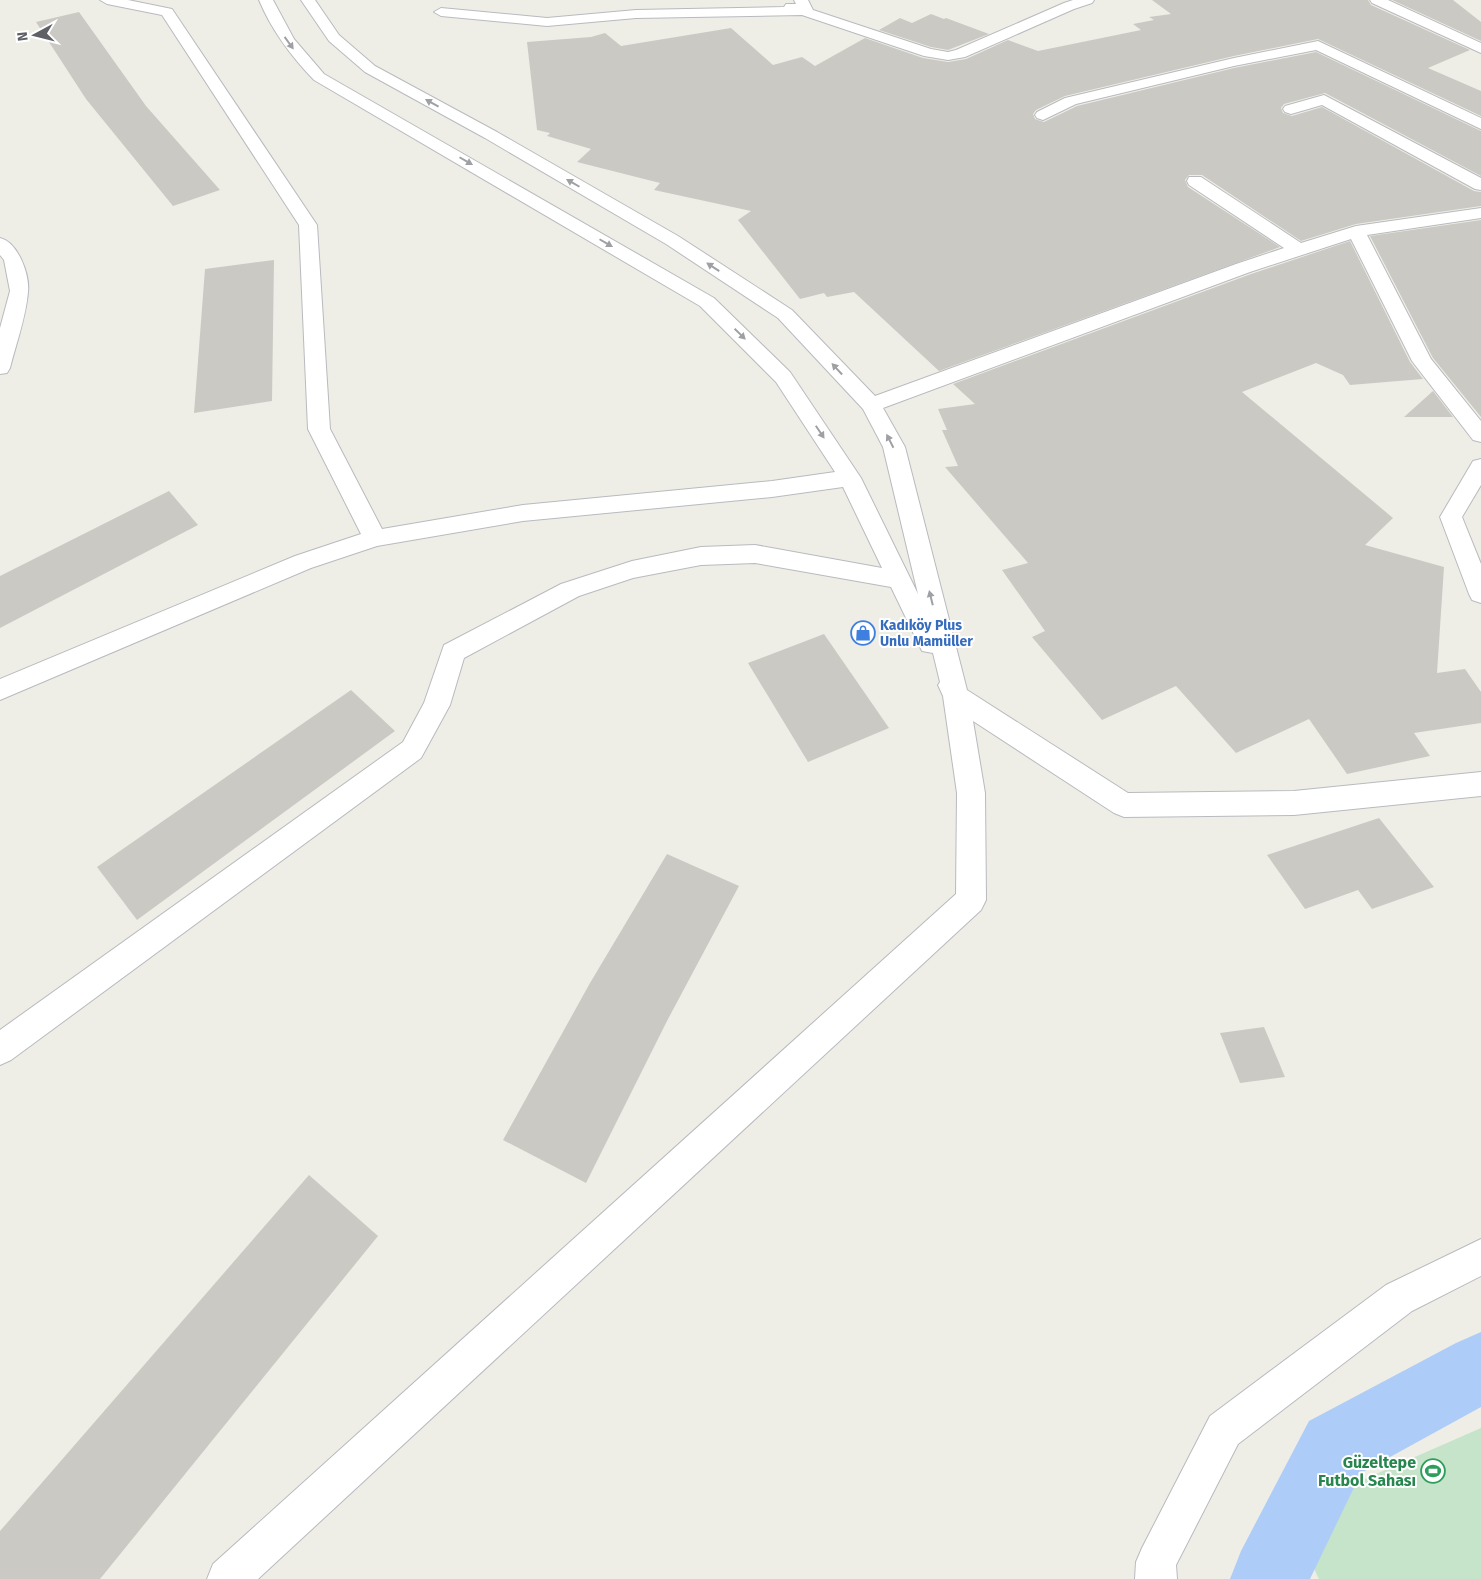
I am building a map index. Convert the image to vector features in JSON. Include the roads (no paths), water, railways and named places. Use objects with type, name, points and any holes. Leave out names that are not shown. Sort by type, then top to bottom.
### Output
[{"type":"street","points":[[107,0],[167,12],[308,225],[319,429],[375,538]]},
{"type":"street","points":[[266,0],[271,14],[286,38],[302,60],[319,77],[707,302],[783,377],[850,478],[956,696],[1124,805],[1294,803],[1481,784]]},
{"type":"street","points":[[228,1579],[970,900],[971,793],[956,696],[894,447],[870,405],[785,314],[672,240],[370,68],[334,38],[308,0]]},
{"type":"street","points":[[765,0],[804,5],[929,53],[948,56],[960,54],[1069,6],[1087,0]]},
{"type":"street","points":[[1377,0],[1481,48]]},
{"type":"street","points":[[441,12],[547,22],[636,14],[804,5]]},
{"type":"street","points":[[1043,115],[1071,102],[1234,62],[1318,45],[1481,124]]},
{"type":"street","points":[[1292,109],[1324,100],[1481,185]]},
{"type":"street","points":[[1195,181],[1299,250]]},
{"type":"street","points":[[870,405],[1224,275],[1356,231],[1481,212]]},
{"type":"street","points":[[1356,231],[1422,361],[1481,435]]},
{"type":"street","points":[[0,243],[13,259],[19,292],[0,368]]},
{"type":"street","points":[[1481,466],[1450,517],[1481,594]]},
{"type":"street","points":[[0,690],[303,562],[375,538],[523,513],[772,489],[850,478]]},
{"type":"street","points":[[0,1049],[412,750],[438,705],[453,652],[570,590],[632,570],[692,558],[746,554],[900,580]]},
{"type":"street","points":[[1156,1579],[1156,1562],[1224,1430],[1399,1298],[1481,1257]]},
{"type":"waterway","points":[[1269,1579],[1335,1447],[1481,1368]]},
{"type":"place","name":"Kadıköy Plus Unlu Mamüller","points":[[863,633]]},
{"type":"place","name":"Güzeltepe Futbol Sahası","points":[[1433,1471]]}]
